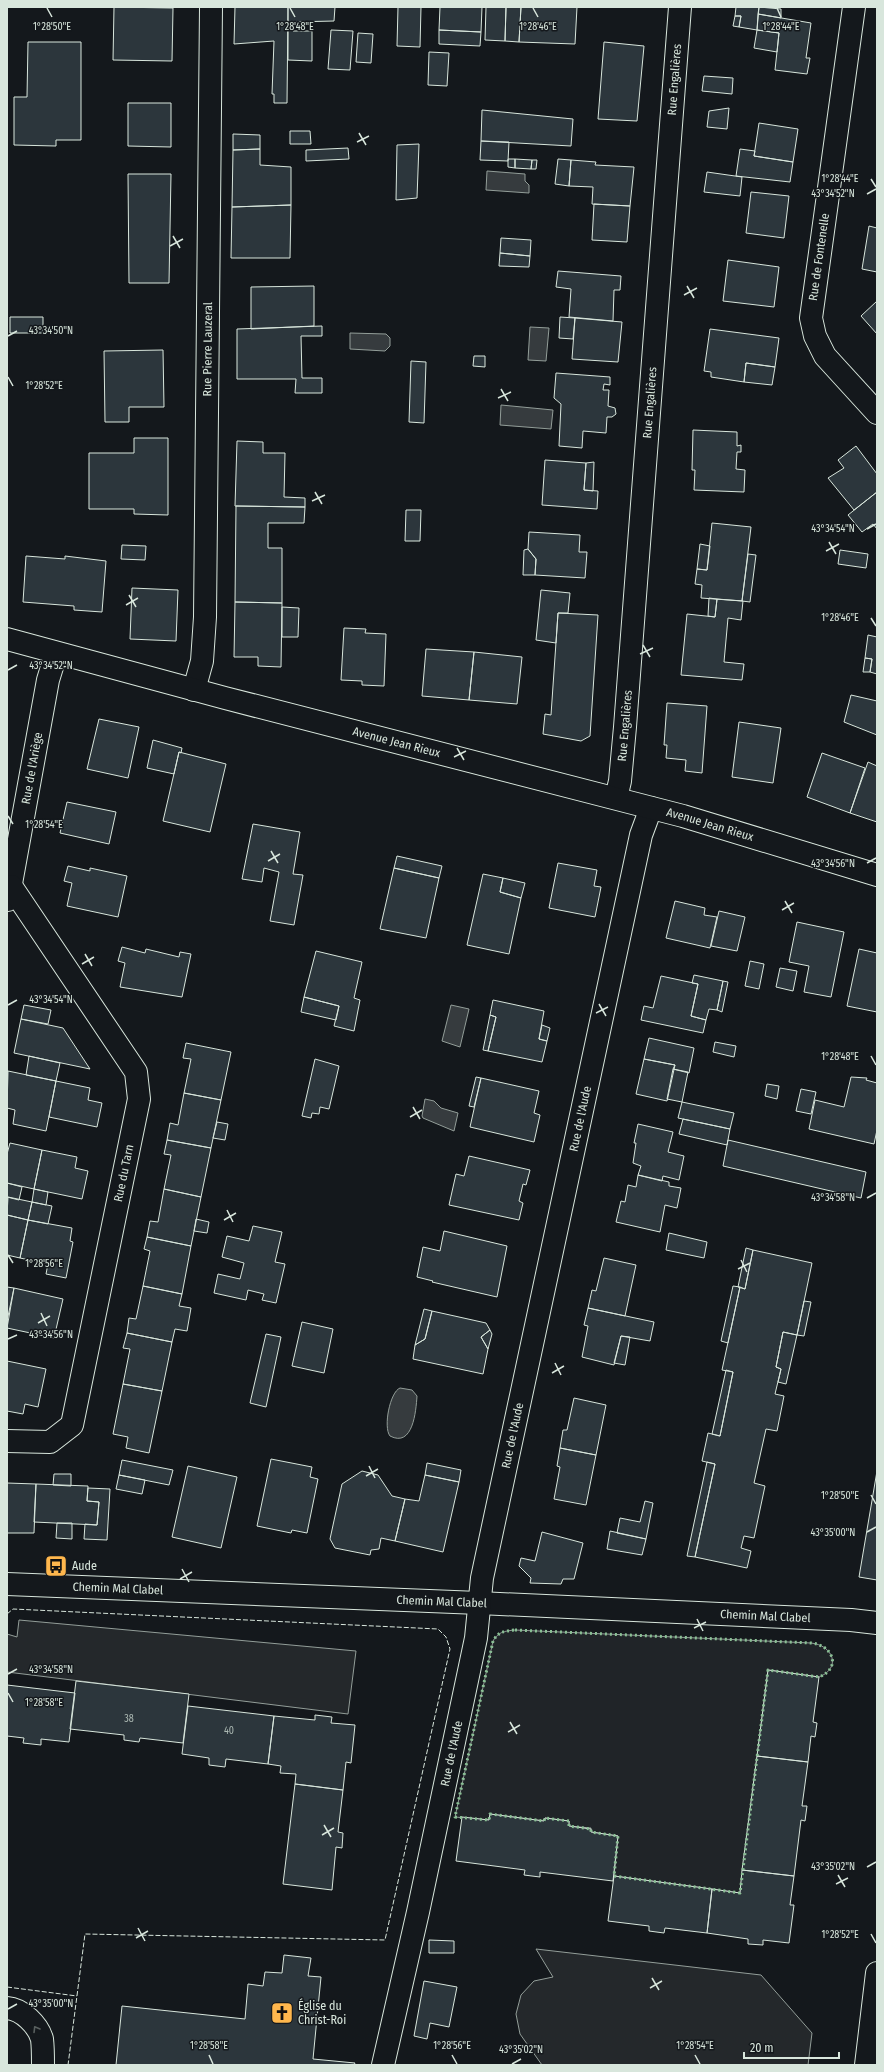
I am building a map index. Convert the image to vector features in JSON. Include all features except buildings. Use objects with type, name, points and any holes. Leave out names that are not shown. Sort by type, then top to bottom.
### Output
[{"type":"street","name":"Rue Pierre Lauzeral","points":[[194,690],[202,661],[205,617],[211,7]]},
{"type":"street","name":"Rue Engalières","points":[[616,798],[620,781],[625,728],[680,7]]},
{"type":"street","name":"Rue de Fontenelle","points":[[854,7],[811,318],[814,336],[825,356],[877,413]]},
{"type":"street","name":"Avenue Jean Rieux","points":[[7,639],[56,654],[616,798],[877,875]]},
{"type":"street","name":"Rue de l'Ariège","points":[[9,896],[48,680],[56,654]]},
{"type":"street","name":"Rue de l'Aude","points":[[384,2065],[476,1638],[482,1578],[640,842],[651,808]]},
{"type":"street","name":"Rue du Tarn","points":[[7,1441],[50,1442],[72,1425],[140,1099],[136,1072],[9,896]]},
{"type":"street","name":"Chemin Mal Clabel","points":[[7,1584],[480,1602],[851,1620],[877,1623]]},
{"type":"street","points":[[866,2065],[877,1973]]},
{"type":"street","points":[[7,2008],[24,2015],[35,2026],[42,2039],[43,2065]]},
{"type":"shaded area","points":[[487,171],[525,174],[525,181],[529,185],[529,193],[486,190]]},
{"type":"shaded area","points":[[530,327],[549,328],[546,361],[528,360]]},
{"type":"shaded area","points":[[350,333],[386,334],[390,338],[390,346],[385,351],[350,349]]},
{"type":"shaded area","points":[[501,405],[553,410],[551,429],[500,425]]},
{"type":"shaded area","points":[[451,1005],[469,1009],[460,1047],[442,1041]]},
{"type":"shaded area","points":[[425,1099],[434,1101],[441,1108],[458,1113],[454,1131],[423,1118],[422,1116]]},
{"type":"shaded area","points":[[400,1388],[412,1390],[417,1396],[416,1410],[412,1426],[404,1437],[398,1438],[390,1436],[388,1432],[387,1418],[393,1396]]},
{"type":"shaded area","points":[[19,1620],[356,1651],[348,1714],[7,1672],[7,1634],[17,1637]]},
{"type":"shaded area","points":[[515,1630],[811,1643],[825,1648],[829,1652],[832,1657],[831,1668],[819,1677],[768,1670],[740,1893],[614,1876],[618,1836],[591,1832],[591,1828],[569,1826],[569,1821],[545,1818],[544,1821],[490,1814],[489,1820],[455,1817],[493,1641],[502,1632]]},
{"type":"shaded area","points":[[536,1949],[761,1975],[812,2033],[808,2065],[542,2065],[520,2034],[516,2014],[521,1995],[534,1981],[553,1977]]},
{"type":"hedge","points":[[515,1630],[811,1643],[819,1645],[829,1652],[832,1657],[831,1668],[819,1677],[768,1670],[740,1893],[614,1876],[618,1836],[591,1832],[591,1829],[569,1826],[569,1821],[545,1818],[544,1821],[490,1814],[489,1820],[455,1817],[493,1641],[502,1632],[515,1630]]},
{"type":"fence","points":[[7,1614],[13,1609],[438,1629],[446,1637],[450,1649],[385,1940],[85,1934],[68,2065]]},
{"type":"fence","points":[[7,1987],[77,1996]]},
{"type":"place","name":"Aude","points":[[56,1566]]},
{"type":"place","name":"Église du Christ-Roi","points":[[282,2013]]}]
